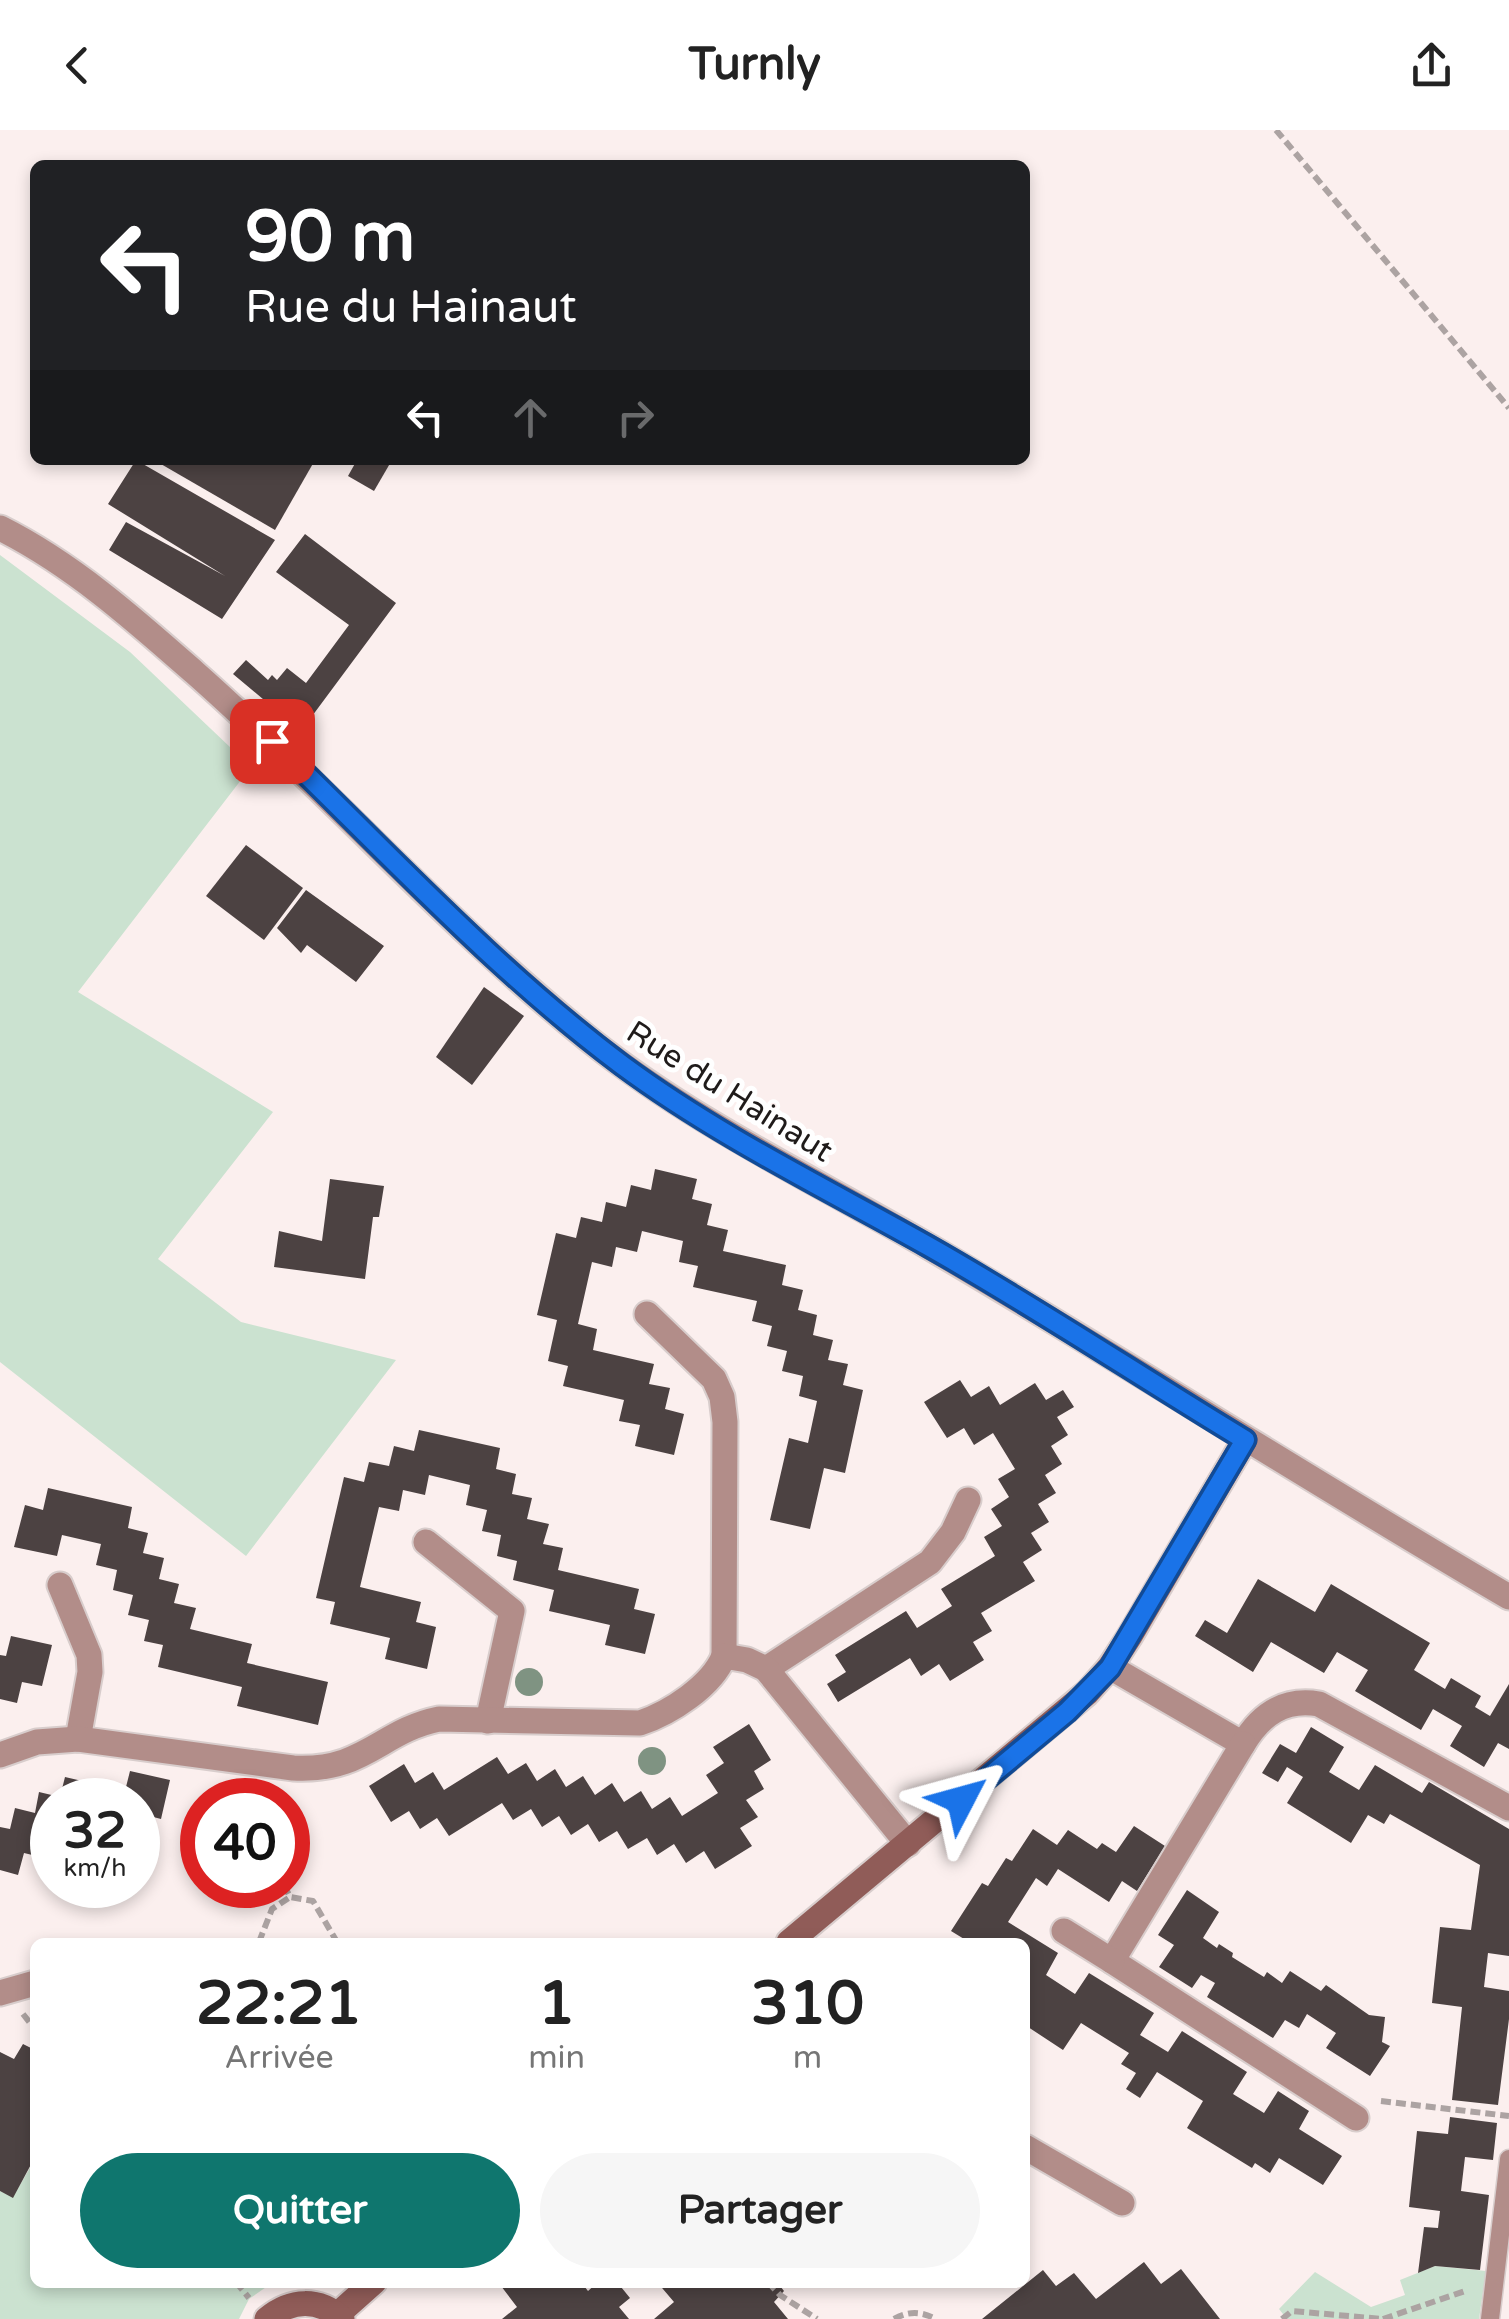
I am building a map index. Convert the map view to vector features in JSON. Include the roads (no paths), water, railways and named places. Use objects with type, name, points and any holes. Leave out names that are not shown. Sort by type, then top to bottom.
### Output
[{"type":"street","name":"Rue du Hainaut","points":[[0,528],[70,571],[144,628],[272,741],[437,906],[621,1064],[689,1112],[932,1249],[1509,1597]]},
{"type":"street","points":[[0,1755],[37,1742],[78,1739],[312,1769],[344,1764],[425,1722],[452,1718],[640,1723],[662,1714],[714,1676],[724,1656],[725,1422],[722,1397],[714,1379],[647,1314]]},
{"type":"street","points":[[794,1938],[1067,1712],[1110,1668],[1245,1440]]},
{"type":"street","points":[[766,1669],[930,1562],[953,1532],[968,1500]]},
{"type":"street","points":[[426,1542],[512,1611],[488,1721]]},
{"type":"street","points":[[60,1585],[89,1655],[90,1672],[78,1739]]},
{"type":"street","points":[[724,1656],[766,1669],[908,1844]]},
{"type":"street","points":[[1110,1668],[1243,1744]]},
{"type":"street","points":[[1112,1961],[1251,1730],[1272,1710],[1288,1702],[1319,1704],[1509,1808]]},
{"type":"street","points":[[1064,1931],[1356,2118]]},
{"type":"street","points":[[0,1993],[30,1984]]},
{"type":"street","points":[[1030,2150],[1122,2203]]},
{"type":"street","points":[[267,2319],[286,2306],[301,2303],[317,2304],[340,2317],[368,2288]]},
{"type":"lane","points":[[1490,2319],[1509,2159]]}]
